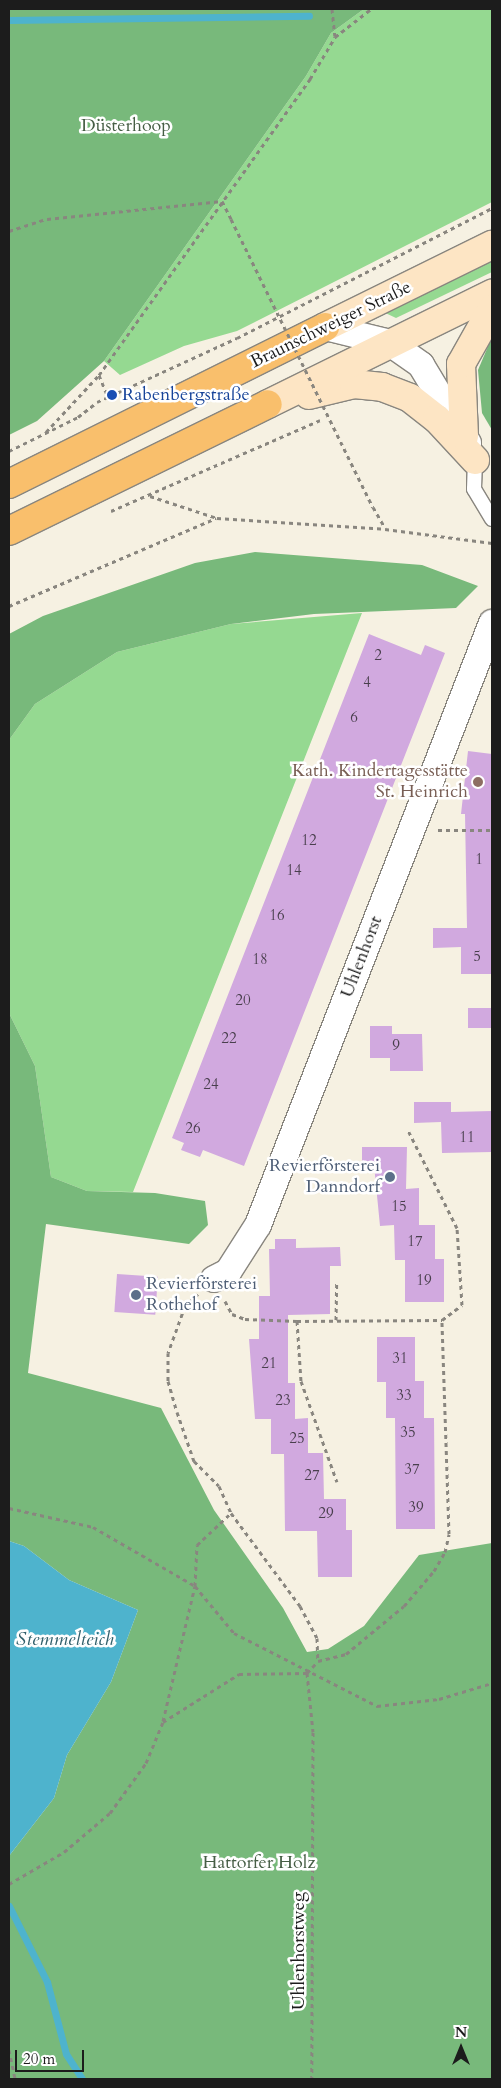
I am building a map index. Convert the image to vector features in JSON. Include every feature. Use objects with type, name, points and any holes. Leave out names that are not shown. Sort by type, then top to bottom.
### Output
[{"type":"highway","name":"Braunschweiger Straße","points":[[9,484],[325,327]]},
{"type":"highway","points":[[9,531],[268,404]]},
{"type":"main road","name":"Braunschweiger Straße","points":[[325,327],[492,245]]},
{"type":"main road","points":[[268,404],[492,294]]},
{"type":"main road","points":[[470,448],[461,364],[492,309]]},
{"type":"main road","points":[[268,404],[354,384],[382,387],[410,398],[470,448]]},
{"type":"street","points":[[325,327],[390,343],[421,366],[470,448]]},
{"type":"street","name":"Uhlenhorst","points":[[214,1279],[228,1272],[258,1225],[492,623]]},
{"type":"lane","points":[[470,448],[474,488],[492,519]]},
{"type":"path","points":[[332,9],[335,37]]},
{"type":"path","points":[[44,434],[99,375],[310,80],[335,37],[371,9]]},
{"type":"path","points":[[222,201],[385,529]]},
{"type":"path","points":[[9,231],[47,219],[177,202],[222,201]]},
{"type":"path","points":[[9,451],[44,434],[108,397],[237,338],[492,208]]},
{"type":"path","points":[[99,375],[108,397]]},
{"type":"path","points":[[150,496],[217,518],[385,529],[492,543]]},
{"type":"path","points":[[9,606],[217,518]]},
{"type":"path","points":[[411,830],[492,830]]},
{"type":"path","points":[[318,1661],[316,1638],[300,1606],[232,1513],[219,1486],[194,1460],[168,1381],[168,1353],[176,1324],[185,1306],[214,1279],[232,1314],[245,1319],[297,1321],[442,1320],[462,1305],[457,1228],[408,1130]]},
{"type":"path","points":[[336,1320],[337,1280]]},
{"type":"path","points":[[163,1722],[239,1674],[308,1673],[318,1661],[346,1654],[391,1617],[446,1552],[449,1534],[442,1320]]},
{"type":"path","points":[[297,1321],[301,1381],[337,1482]]},
{"type":"path","points":[[9,1508],[94,1527],[196,1586],[234,1633],[308,1673],[377,1706],[439,1700],[492,1683]]},
{"type":"path","points":[[9,1884],[64,1852],[110,1813],[146,1762],[163,1722],[196,1586],[197,1545],[232,1513]]},
{"type":"path","name":"Uhlenhorstweg","points":[[308,1673],[314,1732],[312,2079]]},
{"type":"path","points":[[9,2050],[15,2079]]},
{"type":"green space","name":"Düsterhoop","points":[[9,9],[364,9],[331,33],[306,76],[104,361],[37,421],[9,435]]},
{"type":"green space","points":[[364,9],[492,9],[492,202],[237,331],[184,346],[120,375],[104,361],[306,76],[331,33]]},
{"type":"green space","points":[[492,255],[492,272],[396,318],[379,310]]},
{"type":"green space","points":[[492,337],[492,430],[482,413],[478,370]]},
{"type":"green space","points":[[255,552],[422,565],[478,586],[456,608],[314,614],[231,624],[117,652],[35,704],[9,740],[9,634],[43,616],[195,563]]},
{"type":"green space","points":[[362,613],[133,1192],[87,1191],[51,1177],[35,1066],[9,1013],[9,740],[35,704],[117,652],[231,624]]},
{"type":"green space","name":"Hattorfer Holz","points":[[9,1013],[35,1066],[51,1177],[87,1191],[155,1193],[205,1201],[208,1225],[189,1244],[46,1224],[28,1373],[161,1408],[214,1510],[283,1608],[307,1652],[328,1649],[364,1626],[419,1555],[492,1543],[492,2079],[9,2079],[9,1856],[54,1798],[67,1755],[111,1682],[138,1610],[69,1580],[24,1546],[9,1541]]},
{"type":"water","name":"Stemmelteich","points":[[9,1541],[24,1546],[69,1580],[138,1610],[111,1682],[67,1755],[54,1798],[9,1856]]},
{"type":"building","points":[[369,634],[421,655],[425,645],[445,653],[244,1166],[203,1150],[200,1157],[181,1150],[184,1143],[172,1138]]},
{"type":"building","points":[[468,751],[492,754],[492,974],[461,974],[461,947],[433,948],[433,928],[467,928],[465,814],[461,814]]},
{"type":"building","points":[[468,1008],[492,1008],[492,1028],[468,1028]]},
{"type":"building","points":[[370,1026],[392,1026],[392,1034],[422,1034],[423,1071],[390,1071],[390,1058],[370,1058]]},
{"type":"building","points":[[414,1102],[451,1102],[451,1112],[492,1111],[492,1152],[442,1153],[441,1122],[414,1123]]},
{"type":"building","points":[[362,1147],[407,1147],[406,1189],[419,1188],[419,1225],[435,1225],[435,1259],[444,1259],[444,1302],[405,1302],[405,1260],[395,1260],[394,1225],[380,1226],[374,1165],[362,1165]]},
{"type":"building","points":[[275,1239],[296,1239],[296,1248],[340,1247],[341,1266],[330,1266],[330,1314],[288,1315],[288,1383],[295,1383],[295,1419],[308,1418],[308,1453],[323,1453],[324,1499],[346,1499],[346,1530],[352,1530],[352,1577],[318,1577],[317,1531],[285,1531],[284,1454],[271,1454],[271,1419],[255,1419],[249,1339],[259,1339],[259,1296],[270,1296],[269,1249],[275,1249]]},
{"type":"building","name":"Revierförsterei Rothehof","points":[[117,1274],[158,1277],[155,1315],[114,1312]]},
{"type":"building","points":[[377,1337],[415,1337],[415,1381],[424,1381],[424,1418],[434,1418],[435,1529],[396,1529],[395,1418],[386,1418],[386,1382],[377,1382]]},
{"type":"waterway","points":[[9,20],[309,16]]},
{"type":"waterway","points":[[9,1906],[47,1982],[66,2054],[82,2079]]},
{"type":"place","name":"Rabenbergstraße","points":[[112,395]]},
{"type":"place","name":"Kath. Kindertagesstätte St. Heinrich","points":[[478,782]]},
{"type":"place","name":"Revierförsterei Danndorf","points":[[390,1177]]},
{"type":"place","name":"Revierförsterei Rothehof","points":[[136,1295]]}]
